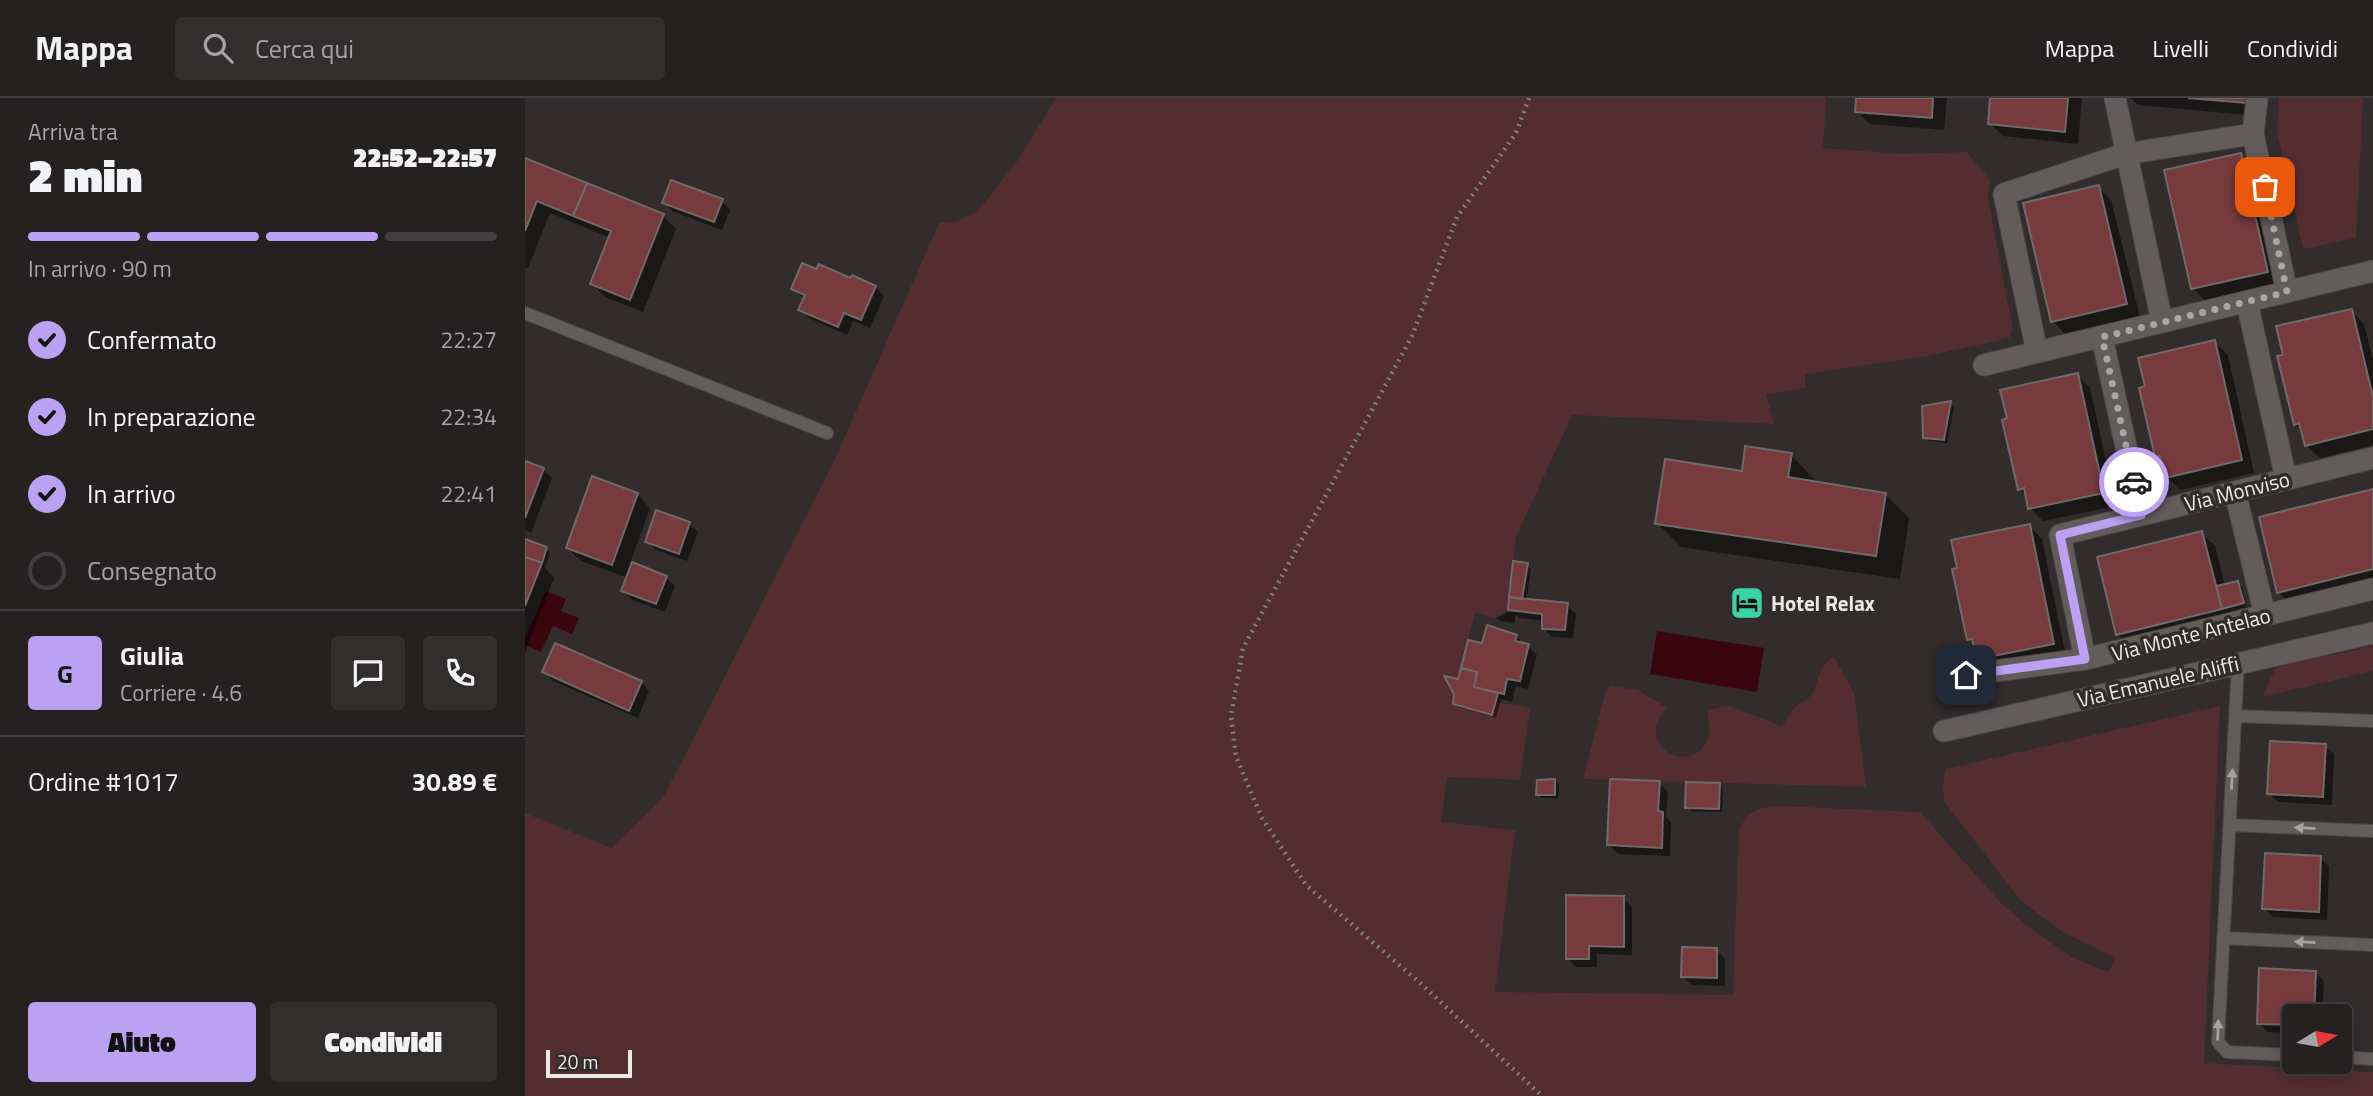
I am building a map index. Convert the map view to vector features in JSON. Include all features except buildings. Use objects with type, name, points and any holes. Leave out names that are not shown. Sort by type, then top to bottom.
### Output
[{"type":"street","points":[[2115,98],[2162,322]]},
{"type":"street","points":[[2257,98],[2248,135],[2287,292]]},
{"type":"street","points":[[2037,352],[2004,194],[2125,154],[2248,135]]},
{"type":"street","points":[[1984,365],[2373,271]]},
{"type":"street","points":[[2247,302],[2287,479]]},
{"type":"street","points":[[2102,337],[2141,515]]},
{"type":"street","name":"Via Monviso","points":[[2085,659],[2060,535],[2373,458]]},
{"type":"street","points":[[2235,492],[2265,615]]},
{"type":"street","name":"Via Monte Antelao","points":[[1966,675],[2085,659],[2373,589]]},
{"type":"street","name":"Via Emanuele Aliffi","points":[[1944,731],[2373,633]]},
{"type":"lane","points":[[525,313],[827,433]]},
{"type":"lane","points":[[2238,663],[2218,1042],[2227,1052],[2282,1054]]},
{"type":"lane","points":[[2236,716],[2373,721]]},
{"type":"lane","points":[[2230,825],[2373,831]]},
{"type":"lane","points":[[2223,938],[2373,945]]},
{"type":"lane","points":[[2352,1058],[2373,1059]]},
{"type":"path","points":[[1529,98],[1517,133],[1457,217],[1412,336],[1243,648],[1231,716],[1236,757],[1262,818],[1306,885],[1419,982],[1542,1096]]},
{"type":"shaded area","points":[[1056,98],[1826,98],[1823,148],[1902,154],[1967,152],[1990,180],[1988,198],[2013,329],[2009,338],[1928,356],[1805,374],[1805,388],[1766,394],[1774,424],[1572,415],[1516,537],[1508,610],[1494,618],[1475,612],[1458,679],[1445,677],[1454,694],[1453,704],[1492,715],[1496,702],[1530,708],[1520,780],[1447,777],[1441,822],[1515,830],[1495,992],[1733,995],[1739,830],[1753,812],[1775,806],[1920,812],[1999,901],[2026,925],[2073,958],[2109,972],[2116,958],[2061,931],[2020,900],[1944,801],[1946,769],[2220,706],[2204,1063],[2282,1067],[2282,1074],[2373,1072],[2373,1096],[525,1096],[525,813],[612,848],[663,798],[835,459],[939,223],[957,221],[977,212],[1018,160]]},
{"type":"shaded area","points":[[2279,98],[2363,98],[2356,238],[2303,249],[2277,130]]},
{"type":"shaded area","points":[[546,591],[566,599],[561,611],[579,618],[572,634],[553,626],[541,652],[525,645],[525,638]]},
{"type":"shaded area","points":[[1657,631],[1764,648],[1757,692],[1650,674]]},
{"type":"shaded area","points":[[2373,646],[2373,671],[2262,697],[2276,667]]},
{"type":"shaded area","points":[[1834,657],[1854,693],[1866,787],[1583,779],[1606,690],[1611,686],[1638,690],[1667,708],[1658,722],[1656,735],[1660,745],[1669,753],[1691,756],[1701,750],[1708,738],[1708,710],[1729,706],[1782,726],[1795,707],[1812,694],[1822,669]]},
{"type":"way so far","points":[[2134,482],[2102,337],[2287,292],[2265,187]]},
{"type":"place","name":"Hotel Relax","points":[[1747,603]]},
{"type":"route","points":[[1966,675],[2085,659],[2060,535],[2141,515],[2134,482]]}]
